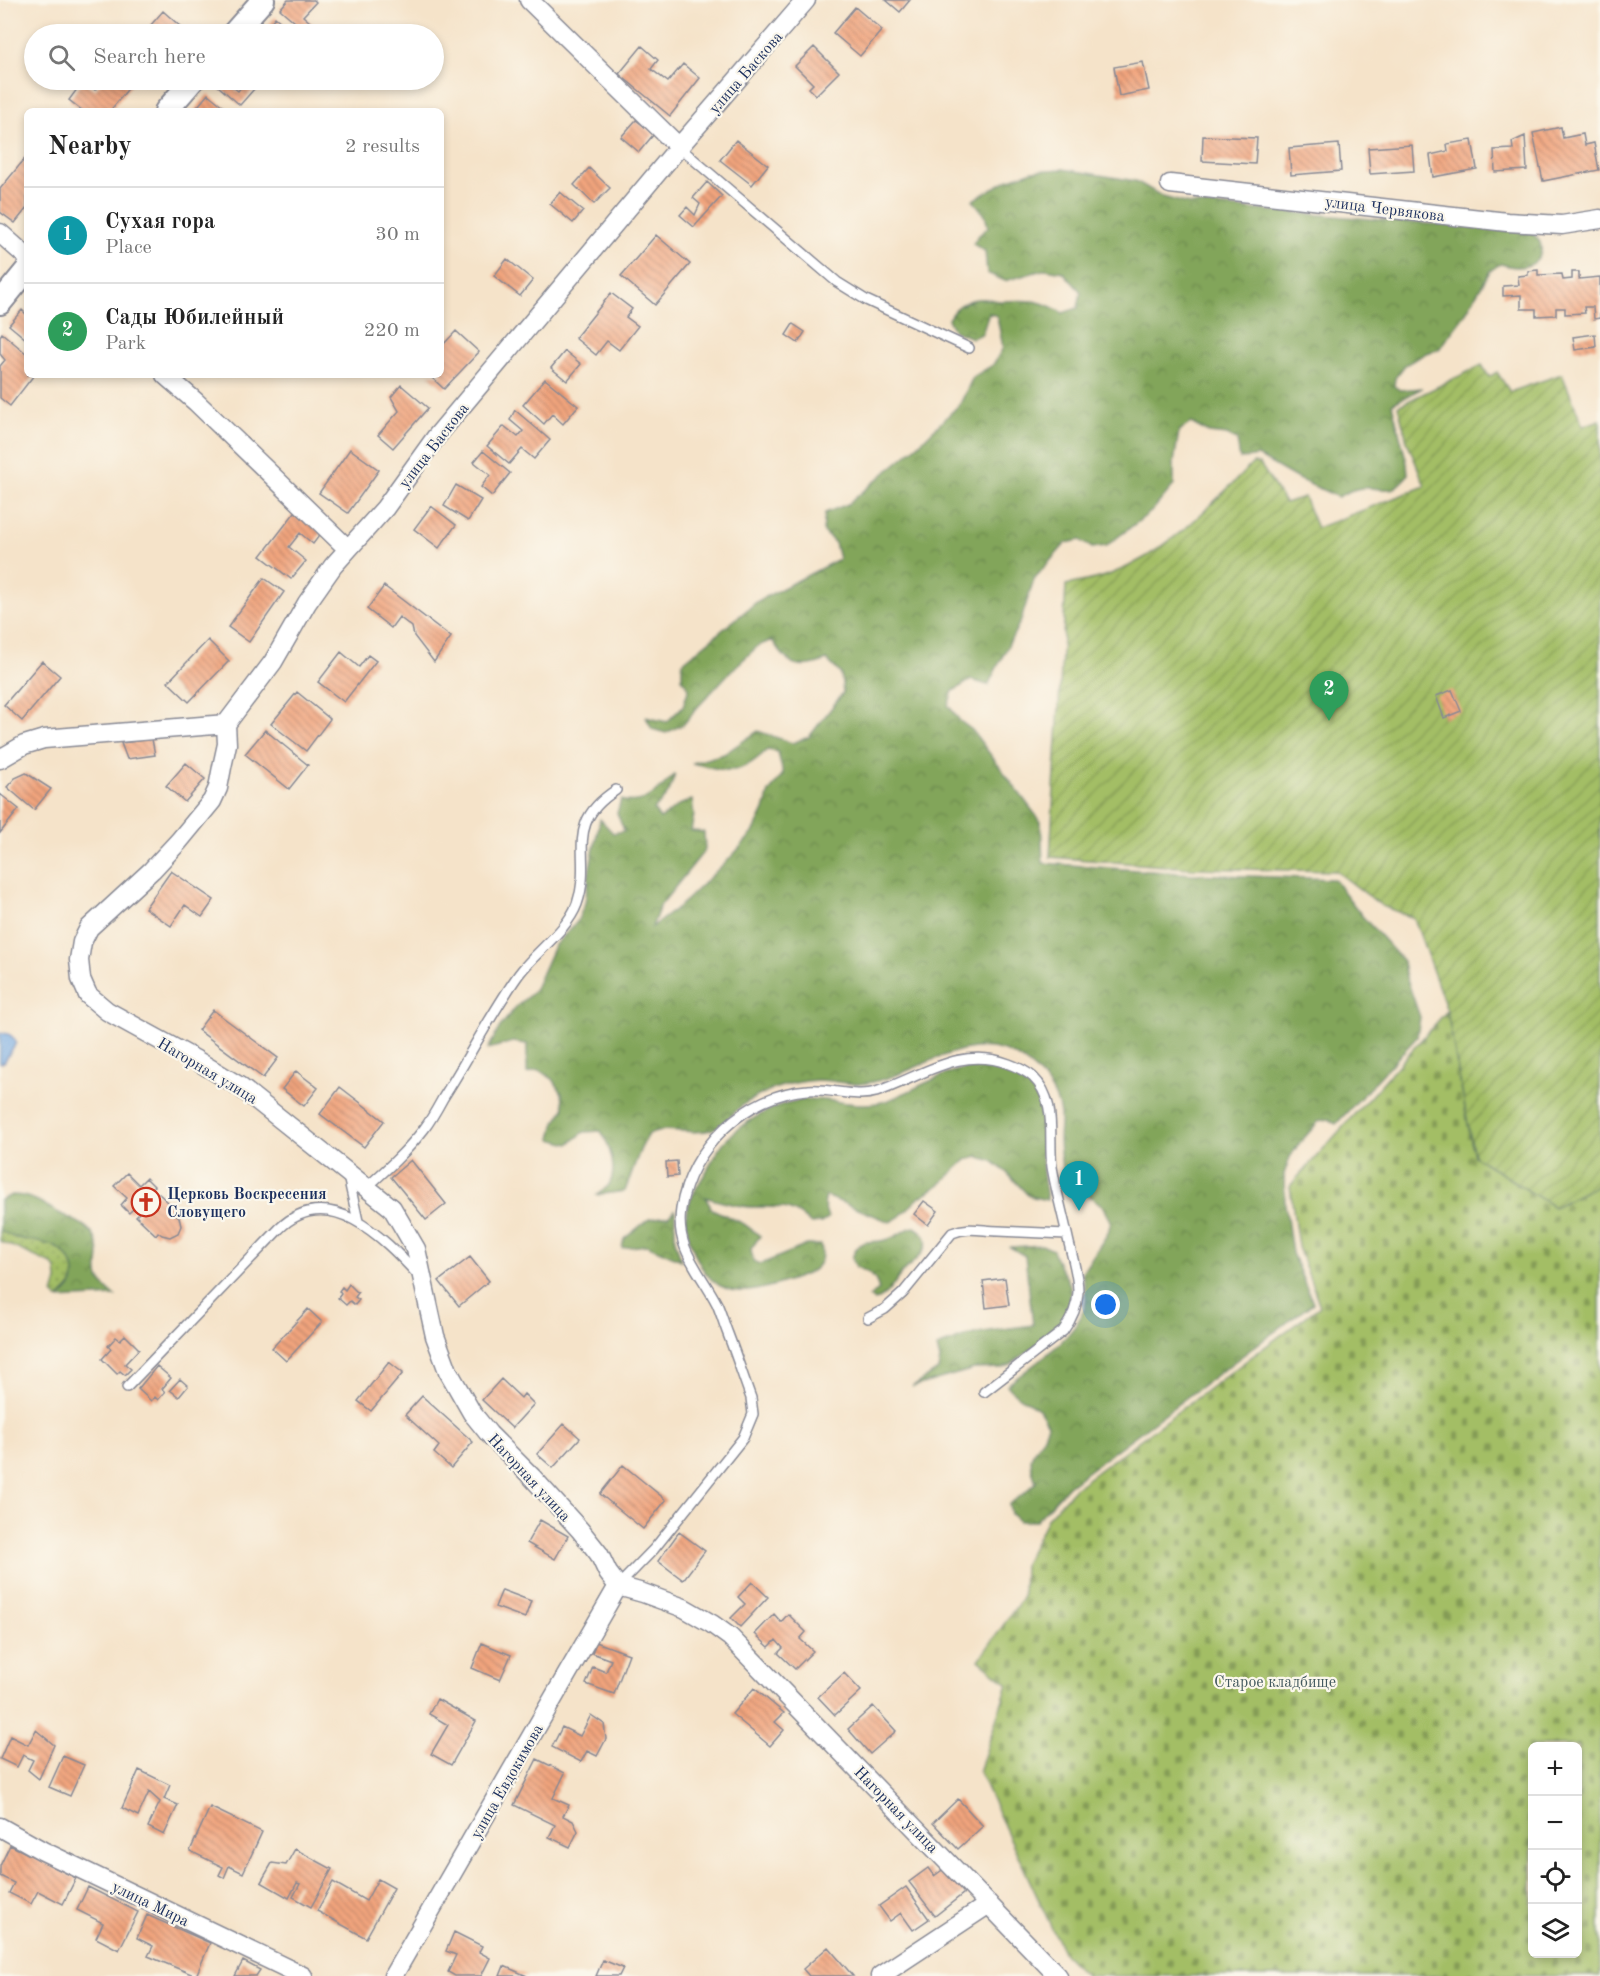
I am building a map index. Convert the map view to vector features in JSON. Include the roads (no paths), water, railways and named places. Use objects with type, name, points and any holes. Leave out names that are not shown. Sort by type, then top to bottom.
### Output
[{"type":"street","points":[[242,24],[263,0]]},
{"type":"street","points":[[529,0],[679,147]]},
{"type":"street","name":"улица Баскова","points":[[226,724],[273,662],[320,584],[385,508],[436,437],[679,147],[806,0]]},
{"type":"street","points":[[169,108],[185,90]]},
{"type":"street","name":"улица Червякова","points":[[1170,184],[1507,222],[1562,225],[1600,219]]},
{"type":"street","points":[[0,234],[24,254]]},
{"type":"street","points":[[0,303],[24,274]]},
{"type":"street","points":[[168,378],[348,549]]},
{"type":"street","points":[[0,759],[24,745],[44,739],[226,724]]},
{"type":"street","name":"Нагорная улица","points":[[226,724],[226,744],[222,767],[218,788],[212,801],[152,870],[89,928],[82,942],[79,960],[81,979],[88,995],[107,1011],[240,1086],[392,1208],[416,1249],[421,1278],[441,1353],[458,1391],[489,1434],[573,1522],[599,1554],[608,1573],[618,1586],[684,1608],[712,1623],[730,1637],[1058,1976]]},
{"type":"street","name":"улица Евдокимова","points":[[393,1976],[618,1586]]},
{"type":"street","name":"улица Мира","points":[[0,1827],[43,1851],[303,1976]]},
{"type":"street","points":[[880,1976],[989,1904]]},
{"type":"lane","points":[[679,147],[837,282],[866,300],[969,348]]},
{"type":"lane","points":[[366,1188],[424,1129],[519,975],[576,906],[580,894],[584,825],[598,804],[616,790]]},
{"type":"lane","points":[[618,1586],[654,1549],[743,1438],[753,1414],[751,1398],[717,1305],[685,1249],[681,1211],[684,1193],[702,1156],[719,1133],[738,1117],[761,1103],[786,1094],[818,1090],[874,1092],[957,1060],[976,1056],[996,1059],[1016,1066],[1033,1077],[1045,1092],[1050,1108],[1054,1181],[1079,1298],[1071,1320],[1063,1331],[984,1392]]},
{"type":"lane","points":[[346,1171],[358,1221]]},
{"type":"lane","points":[[127,1387],[295,1215],[325,1210],[358,1221],[375,1233],[421,1278]]},
{"type":"lane","points":[[868,1318],[885,1309],[903,1293],[952,1233],[974,1228],[992,1231],[1067,1234]]},
{"type":"water","points":[[0,1033],[10,1035],[16,1043],[4,1062],[0,1063]]},
{"type":"place","name":"Сады Юбилейный","points":[[1329,721]]},
{"type":"place","name":"Церковь Воскресения Словущего","points":[[146,1202]]},
{"type":"place","name":"Сухая гора","points":[[1079,1211]]},
{"type":"park label","name":"Старое кладбище","points":[[1275,1681]]}]
